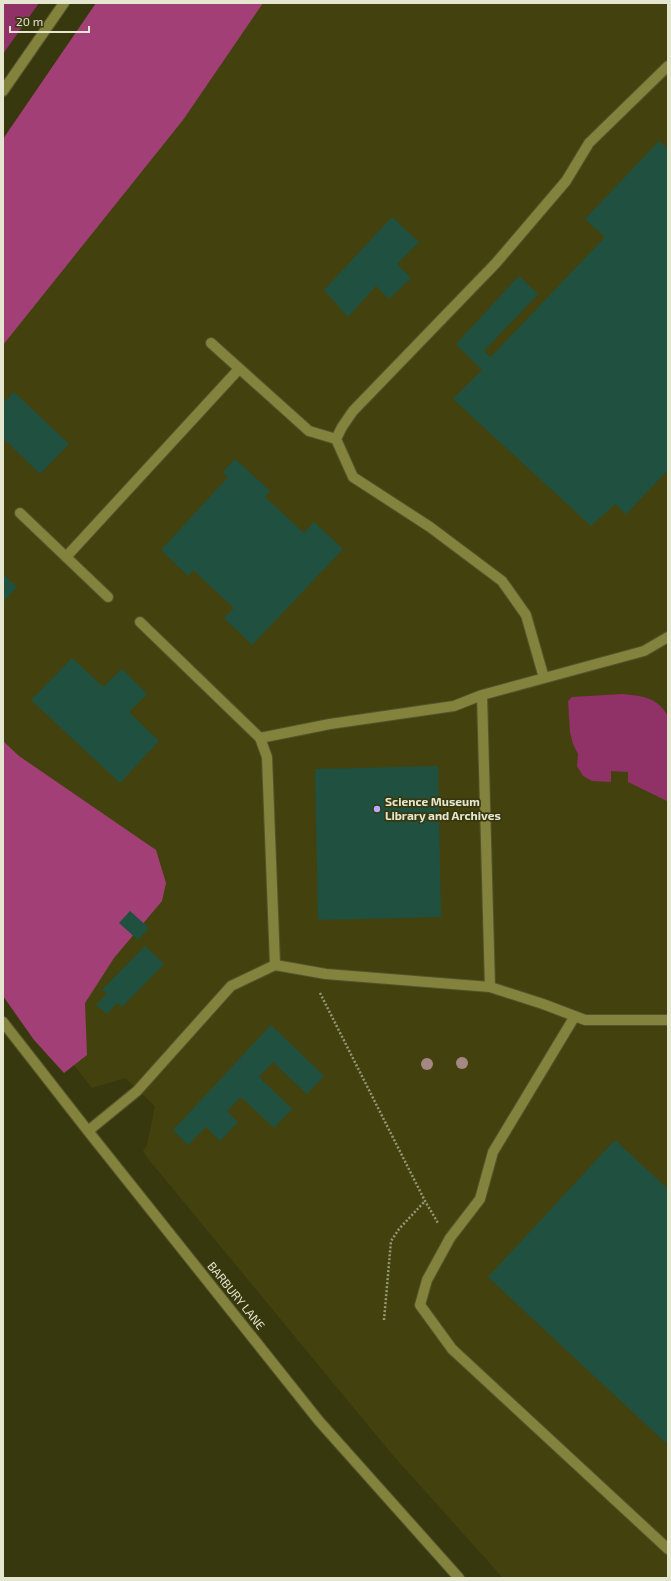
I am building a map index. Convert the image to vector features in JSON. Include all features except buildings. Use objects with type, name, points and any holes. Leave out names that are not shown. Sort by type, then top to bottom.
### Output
[{"type":"street","points":[[3,91],[64,3]]},
{"type":"street","points":[[336,439],[353,411],[516,240],[566,181],[589,143],[668,66]]},
{"type":"street","points":[[211,344],[309,431],[336,439],[353,477],[430,528],[502,581],[526,614],[544,678]]},
{"type":"street","points":[[66,557],[239,369]]},
{"type":"street","points":[[20,513],[108,597]]},
{"type":"street","points":[[140,622],[260,738],[267,758],[275,965]]},
{"type":"street","points":[[260,738],[330,724],[454,706],[482,695],[644,651],[668,637]]},
{"type":"street","points":[[482,695],[490,988]]},
{"type":"street","points":[[88,1131],[137,1091],[231,986],[275,965],[316,973],[490,988],[543,1004],[585,1020],[668,1020]]},
{"type":"street","points":[[574,1016],[493,1152],[480,1199],[450,1238],[427,1280],[420,1305],[452,1349],[668,1549]]},
{"type":"street","name":"BARBURY LANE","points":[[3,1022],[88,1131],[319,1420],[459,1578]]},
{"type":"path","points":[[316,973],[318,988],[425,1201],[441,1228],[450,1238]]},
{"type":"path","points":[[384,1320],[391,1241],[399,1229],[425,1201]]},
{"type":"shaded area","points":[[3,3],[39,3],[3,54]]},
{"type":"shaded area","points":[[96,3],[668,3],[668,1578],[503,1578],[391,1453],[150,1161],[143,1151],[147,1145],[155,1106],[125,1078],[92,1088],[3,973],[3,139]]},
{"type":"shaded area","points":[[96,3],[263,3],[183,120],[3,345],[3,139]]},
{"type":"shaded area","points":[[622,694],[643,697],[654,701],[668,716],[667,801],[628,782],[628,772],[611,771],[611,782],[592,781],[583,776],[577,766],[578,754],[573,744],[570,732],[568,701],[572,697]]},
{"type":"shaded area","points":[[3,741],[19,756],[156,850],[166,883],[162,901],[114,958],[85,1003],[87,1055],[64,1073],[34,1040],[3,996]]},
{"type":"place","name":"Science Museum Library and Archives","points":[[377,809]]}]
